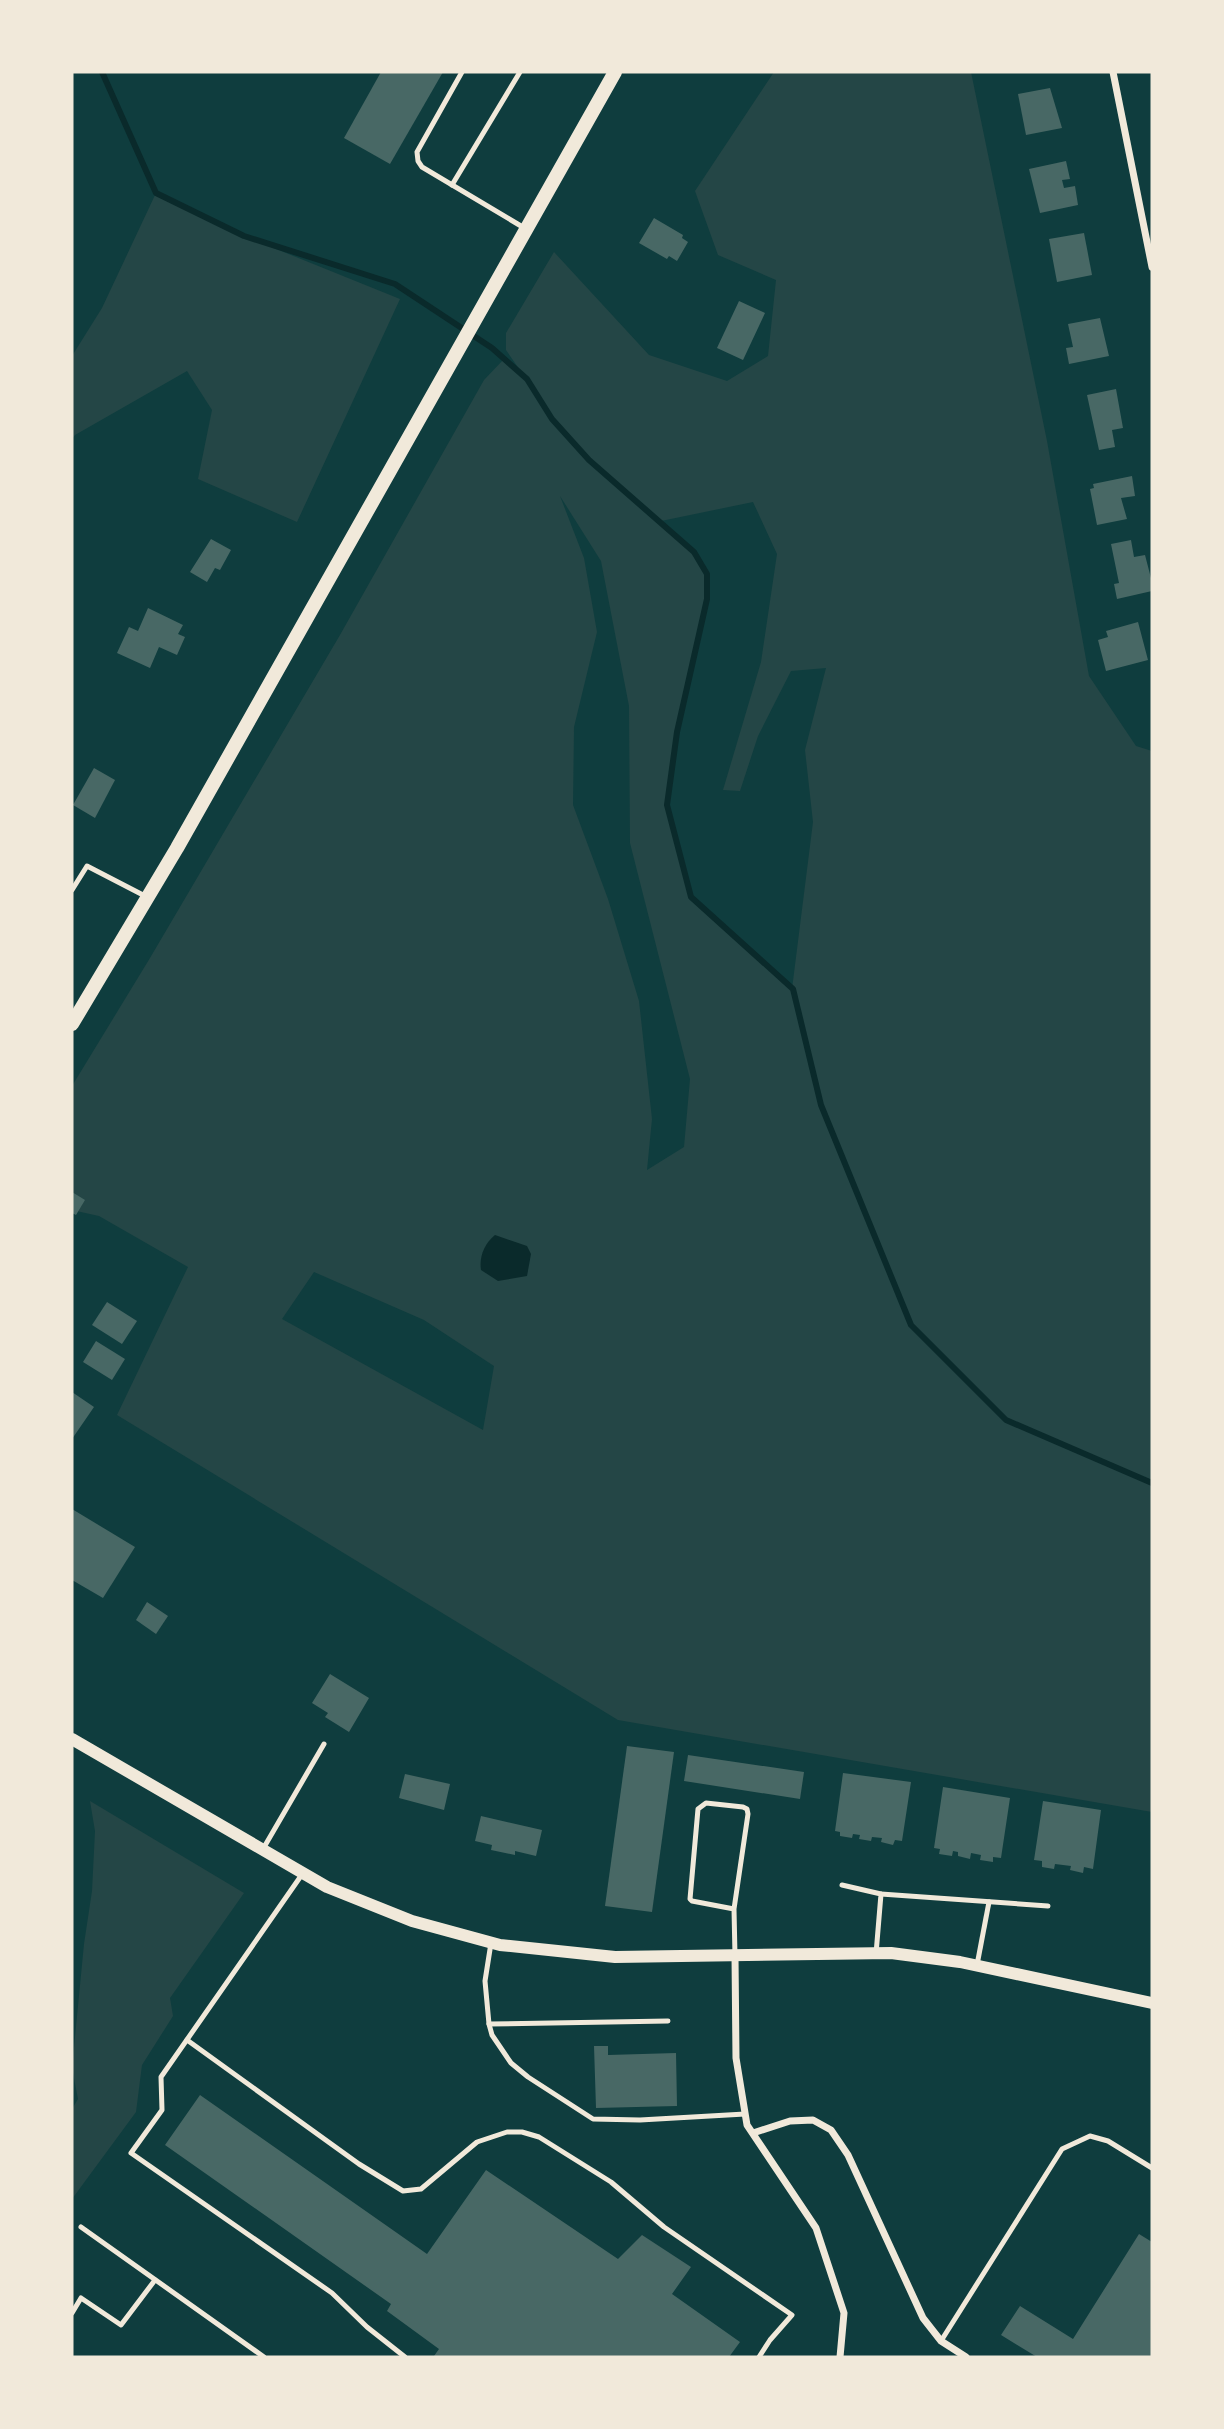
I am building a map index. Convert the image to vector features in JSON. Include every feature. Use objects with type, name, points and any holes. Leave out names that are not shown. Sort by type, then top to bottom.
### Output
[{"type":"main road","points":[[74,1017],[147,897],[615,72]]},
{"type":"street","points":[[1113,72],[1152,267]]},
{"type":"street","points":[[72,1739],[327,1887],[412,1921],[491,1943],[615,1957],[891,1954],[977,1965],[1152,2003]]},
{"type":"street","points":[[735,1955],[736,2057],[747,2125],[816,2228],[844,2313],[840,2357]]},
{"type":"street","points":[[753,2133],[790,2121],[813,2120],[831,2130],[848,2155],[923,2318],[941,2341],[966,2357]]},
{"type":"lane","points":[[463,72],[417,152],[418,161],[422,167],[526,229]]},
{"type":"lane","points":[[453,185],[520,72]]},
{"type":"lane","points":[[72,890],[87,866],[147,897]]},
{"type":"lane","points":[[262,1849],[324,1744]]},
{"type":"lane","points":[[734,1909],[690,1899],[698,1809],[706,1803],[743,1807],[748,1814],[734,1909],[735,1955]]},
{"type":"lane","points":[[303,1873],[162,2077],[162,2110],[131,2153],[332,2293],[367,2327],[405,2357]]},
{"type":"lane","points":[[842,1885],[881,1894],[1048,1906]]},
{"type":"lane","points":[[876,1954],[881,1894]]},
{"type":"lane","points":[[977,1965],[989,1902]]},
{"type":"lane","points":[[491,1943],[485,1981],[492,2035],[511,2063],[528,2077],[593,2119],[640,2120],[746,2114]]},
{"type":"lane","points":[[489,2024],[668,2021]]},
{"type":"lane","points":[[187,2040],[259,2094],[385,2182],[403,2191],[421,2189],[477,2142],[507,2132],[522,2132],[539,2137],[611,2182],[664,2227],[792,2315],[769,2340],[759,2357]]},
{"type":"lane","points":[[941,2341],[1062,2149],[1090,2136],[1108,2141],[1152,2168]]},
{"type":"lane","points":[[81,2227],[264,2357]]},
{"type":"lane","points":[[72,2313],[81,2298],[121,2325],[155,2280]]},
{"type":"shaded area","points":[[774,72],[971,72],[1047,441],[1089,676],[1136,746],[1152,751],[1152,1812],[618,1720],[117,1415],[188,1267],[99,1216],[72,1210],[72,1086],[340,635],[484,380],[504,359],[524,376],[506,350],[506,333],[554,252],[649,355],[727,381],[768,356],[776,280],[718,255],[695,191]],"holes":[[[560,496],[601,561],[629,706],[630,843],[690,1079],[684,1147],[647,1170],[652,1119],[639,1001],[608,899],[573,805],[574,727],[597,632],[584,558]],[[753,502],[777,554],[761,662],[723,790],[740,791],[758,736],[791,671],[826,668],[805,750],[813,822],[792,989],[691,897],[667,805],[677,732],[707,599],[707,574],[694,552],[661,521]],[[314,1272],[424,1320],[494,1366],[483,1430],[282,1319]]]},
{"type":"shaded area","points":[[156,193],[244,236],[400,299],[297,522],[198,479],[212,410],[187,371],[72,439],[72,356],[102,308]]},
{"type":"shaded area","points":[[495,1235],[527,1246],[531,1254],[527,1276],[498,1281],[481,1270],[483,1251]]},
{"type":"shaded area","points":[[90,1801],[244,1893],[170,1998],[173,2016],[142,2065],[136,2112],[72,2199],[72,2109],[78,2099],[72,2068],[92,1891],[95,1831]]},
{"type":"building","points":[[381,72],[443,72],[390,164],[344,138]]},
{"type":"building","points":[[1050,88],[1062,128],[1026,135],[1018,94]]},
{"type":"building","points":[[1066,161],[1070,179],[1062,180],[1064,188],[1075,186],[1078,205],[1040,213],[1029,169]]},
{"type":"building","points":[[654,218],[683,235],[682,238],[688,242],[677,261],[669,256],[667,259],[639,243]]},
{"type":"building","points":[[1084,233],[1092,275],[1057,282],[1049,239]]},
{"type":"building","points":[[739,301],[765,313],[743,360],[717,348]]},
{"type":"building","points":[[1100,318],[1109,356],[1069,364],[1066,348],[1073,347],[1068,324]]},
{"type":"building","points":[[1116,389],[1123,428],[1112,430],[1115,447],[1099,450],[1087,395]]},
{"type":"building","points":[[1132,476],[1135,496],[1121,498],[1127,519],[1097,525],[1090,489],[1094,488],[1093,484]]},
{"type":"building","points":[[211,539],[231,550],[220,570],[215,568],[207,582],[190,572]]},
{"type":"building","points":[[1131,540],[1134,557],[1145,555],[1152,591],[1117,599],[1114,584],[1119,583],[1111,544]]},
{"type":"building","points":[[148,608],[183,625],[178,634],[185,637],[177,655],[159,647],[150,668],[117,653],[129,627],[138,631]]},
{"type":"building","points":[[1138,622],[1148,660],[1106,671],[1098,640],[1108,637],[1106,631]]},
{"type":"building","points":[[94,768],[115,780],[95,818],[73,805]]},
{"type":"building","points":[[72,1192],[85,1200],[76,1215],[72,1213]]},
{"type":"building","points":[[107,1302],[137,1321],[122,1344],[92,1325]]},
{"type":"building","points":[[96,1341],[125,1359],[112,1380],[83,1362]]},
{"type":"building","points":[[72,1392],[94,1407],[72,1439]]},
{"type":"building","points":[[72,1509],[135,1547],[103,1598],[72,1580]]},
{"type":"building","points":[[147,1602],[168,1616],[156,1634],[136,1620]]},
{"type":"building","points":[[330,1674],[369,1698],[349,1732],[325,1717],[328,1713],[312,1703]]},
{"type":"building","points":[[627,1746],[674,1752],[652,1912],[605,1906]]},
{"type":"building","points":[[688,1755],[804,1772],[800,1799],[684,1781]]},
{"type":"building","points":[[843,1773],[911,1782],[902,1841],[895,1840],[893,1845],[881,1842],[882,1838],[872,1837],[871,1841],[859,1839],[860,1835],[853,1834],[852,1838],[840,1836],[840,1832],[835,1831]]},
{"type":"building","points":[[405,1774],[450,1784],[444,1810],[399,1798]]},
{"type":"building","points":[[943,1787],[1010,1798],[1001,1858],[993,1857],[993,1862],[980,1860],[981,1855],[971,1853],[970,1859],[958,1856],[958,1852],[953,1851],[952,1856],[939,1854],[940,1849],[934,1848]]},
{"type":"building","points":[[1043,1801],[1101,1810],[1093,1869],[1084,1867],[1083,1873],[1070,1870],[1071,1866],[1055,1864],[1054,1869],[1042,1867],[1042,1861],[1034,1860]]},
{"type":"building","points":[[481,1816],[542,1830],[536,1856],[515,1851],[515,1855],[491,1850],[492,1845],[475,1841]]},
{"type":"building","points":[[594,2046],[608,2046],[608,2055],[676,2053],[677,2106],[596,2108]]},
{"type":"building","points":[[200,2095],[427,2254],[486,2170],[618,2259],[642,2235],[691,2267],[672,2294],[740,2342],[729,2357],[436,2357],[434,2356],[439,2349],[387,2311],[391,2304],[165,2145]]},
{"type":"building","points":[[1139,2234],[1152,2242],[1152,2357],[1037,2357],[1001,2335],[1020,2306],[1073,2339]]},
{"type":"waterway","points":[[102,72],[156,193],[244,236],[395,284],[492,348],[527,379],[552,419],[589,460],[694,552],[707,574],[707,599],[677,732],[667,805],[691,897],[793,989],[821,1105],[911,1325],[1006,1420],[1152,1483]]}]
